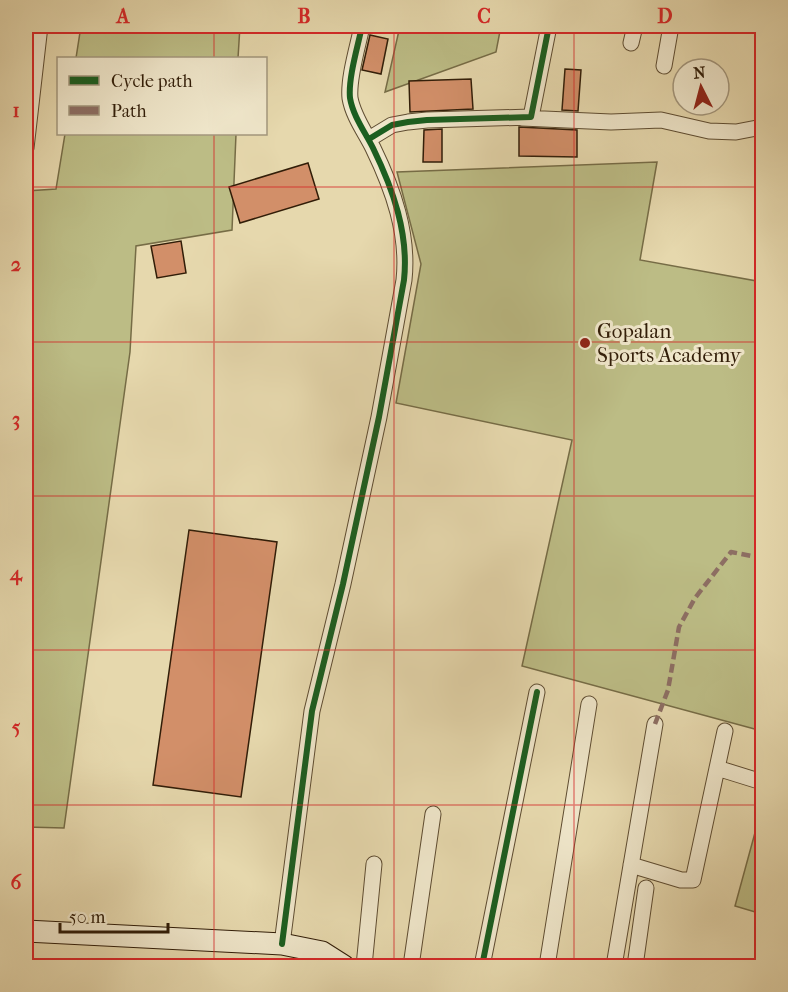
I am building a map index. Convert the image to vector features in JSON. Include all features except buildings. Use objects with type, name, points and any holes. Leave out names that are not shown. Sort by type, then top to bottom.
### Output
[{"type":"street","points":[[26,148],[40,26]]},
{"type":"street","points":[[282,944],[312,711],[343,584],[376,428],[406,261],[405,242],[391,190],[369,139],[354,112],[350,93],[362,26]]},
{"type":"street","points":[[522,118],[531,117],[549,26]]},
{"type":"street","points":[[632,43],[634,26]]},
{"type":"street","points":[[664,66],[671,26]]},
{"type":"street","points":[[369,139],[392,125],[427,120],[522,118],[611,122],[661,120],[709,131],[736,132],[762,127]]},
{"type":"street","points":[[482,966],[537,692]]},
{"type":"street","points":[[547,966],[589,704]]},
{"type":"street","points":[[614,966],[655,724]]},
{"type":"street","points":[[631,865],[681,880],[693,880],[725,731]]},
{"type":"street","points":[[717,768],[762,782]]},
{"type":"street","points":[[411,966],[433,814]]},
{"type":"street","points":[[364,966],[374,864]]},
{"type":"street","points":[[635,966],[646,888]]},
{"type":"street","points":[[26,931],[282,944],[322,952],[344,966]]},
{"type":"green space","points":[[81,26],[240,26],[238,57],[76,57]]},
{"type":"green space","points":[[400,26],[501,26],[496,52],[385,92]]},
{"type":"green space","points":[[65,135],[236,135],[232,230],[136,246],[130,352],[64,828],[26,827],[26,359],[28,344],[26,343],[26,191],[56,189]]},
{"type":"green space","points":[[657,162],[640,260],[762,282],[762,731],[522,666],[572,440],[396,403],[421,264],[397,172]]},
{"type":"green space","points":[[762,807],[762,914],[735,906]]},
{"type":"marked path","points":[[655,724],[668,690],[679,627],[695,598],[731,552],[762,558]]},
{"type":"cycle path","points":[[282,944],[312,711],[343,584],[379,417],[404,280],[404,246],[398,212],[387,179],[356,118],[350,98],[352,72],[362,26]]},
{"type":"cycle path","points":[[369,139],[392,125],[408,122],[531,117],[549,26]]},
{"type":"cycle path","points":[[482,966],[537,692]]},
{"type":"place","name":"Gopalan Sports Academy","points":[[585,343]]}]
